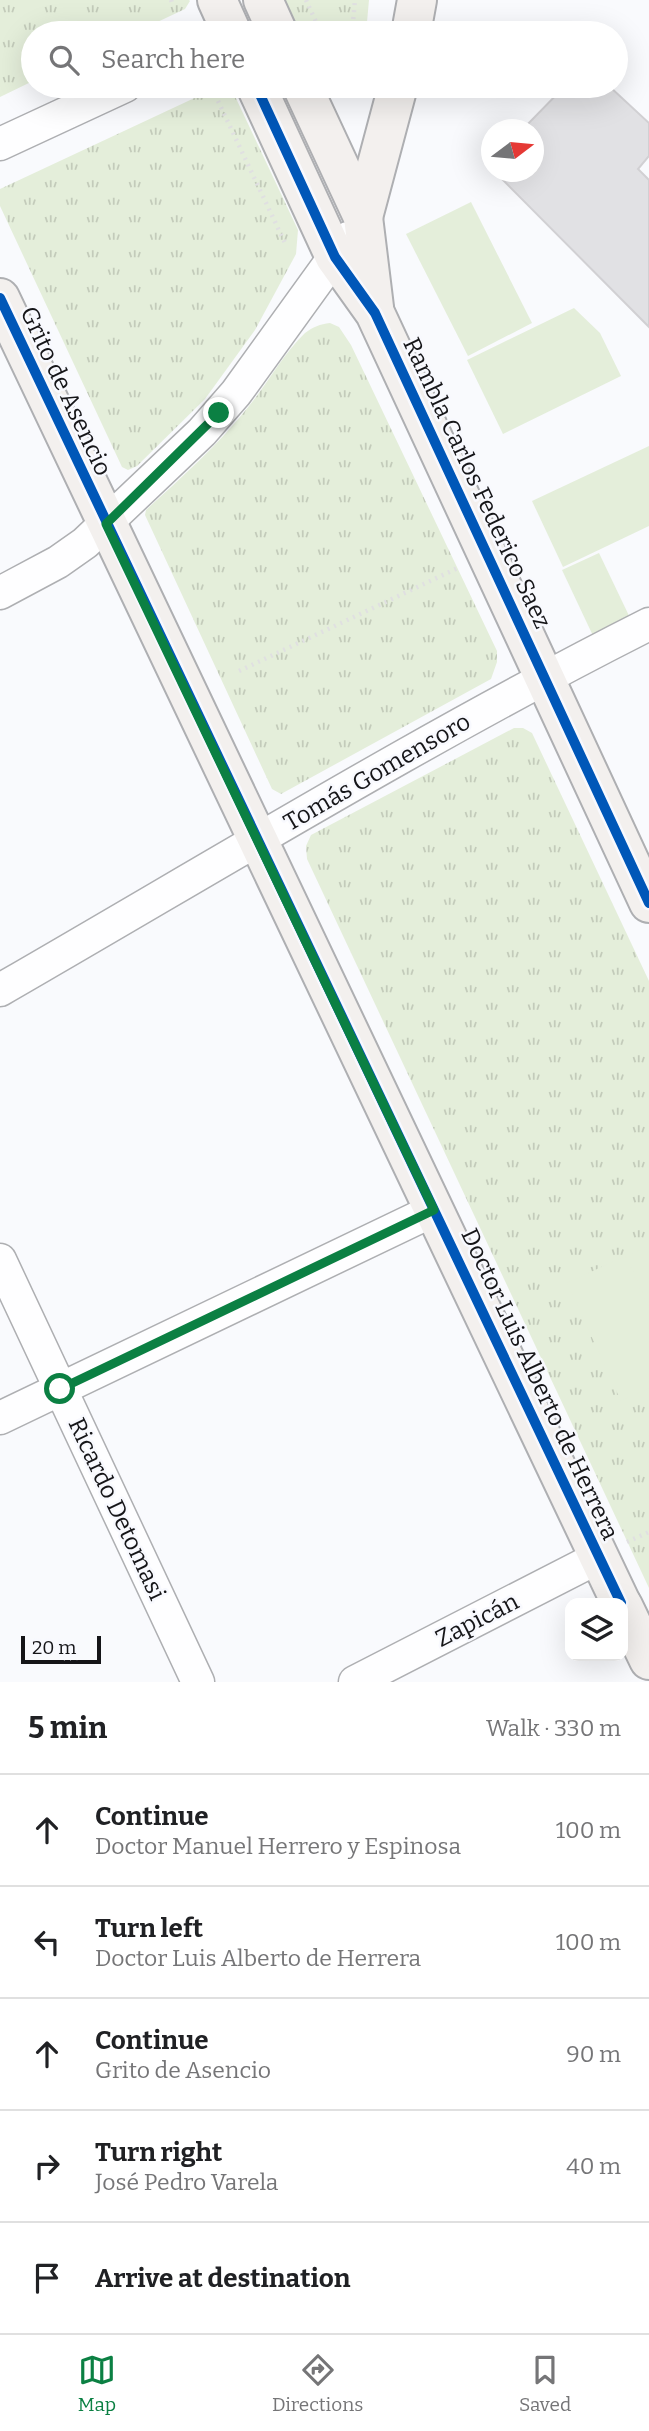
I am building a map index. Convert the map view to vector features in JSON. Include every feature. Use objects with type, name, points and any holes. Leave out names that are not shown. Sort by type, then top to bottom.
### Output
[{"type":"street","points":[[217,0],[227,21]]},
{"type":"street","points":[[263,0],[273,21]]},
{"type":"street","points":[[413,21],[417,0]]},
{"type":"street","points":[[0,144],[99,98]]},
{"type":"street","name":"Rambla Carlos Federico Saez","points":[[262,98],[335,257],[375,313],[649,903]]},
{"type":"street","name":"Rambla Carlos Federico Saez","points":[[308,98],[363,217],[375,313]]},
{"type":"street","points":[[0,593],[58,562],[106,524],[219,413],[363,217],[395,98]]},
{"type":"street","name":"Grito de Asencio","points":[[0,298],[257,842]]},
{"type":"street","name":"Tomás Gomensoro","points":[[0,990],[257,842],[301,813],[543,677],[649,624]]},
{"type":"street","name":"Doctor Luis Alberto de Herrera","points":[[257,842],[618,1598]]},
{"type":"street","points":[[0,1418],[434,1210]]},
{"type":"street","name":"Ricardo Detomasi","points":[[0,1260],[198,1682]]},
{"type":"street","name":"Zapicán","points":[[355,1682],[598,1557]]},
{"type":"street","name":"Doctor Luis Alberto de Herrera","points":[[628,1617],[649,1660]]},
{"type":"path","points":[[306,0],[316,21]]},
{"type":"path","points":[[353,21],[355,0]]},
{"type":"path","points":[[218,101],[285,243]]},
{"type":"path","points":[[239,671],[486,554]]},
{"type":"green space","points":[[0,0],[190,1],[185,9],[160,21],[21,21],[21,87],[0,97]]},
{"type":"green space","points":[[285,0],[369,0],[367,21],[295,21]]},
{"type":"green space","points":[[194,98],[236,98],[298,230],[296,254],[255,330],[205,399],[137,466],[128,470],[122,467],[0,206],[0,189]]},
{"type":"green space","points":[[471,202],[532,323],[468,356],[406,234]]},
{"type":"green space","points":[[574,308],[600,333],[621,376],[503,434],[467,360]]},
{"type":"green space","points":[[330,323],[339,327],[351,345],[497,651],[497,662],[491,679],[281,794],[272,789],[145,515],[146,510],[225,434],[297,341],[311,329]]},
{"type":"green space","points":[[649,446],[649,526],[563,567],[532,501]]},
{"type":"green space","points":[[599,553],[632,622],[595,640],[562,570]]},
{"type":"green space","points":[[514,728],[523,728],[532,733],[649,981],[649,1588],[307,859],[306,846],[311,835]]},
{"type":"green space","points":[[649,1246],[649,1306],[626,1256]]},
{"type":"green space","points":[[625,1256],[649,1309],[649,1388],[621,1401],[567,1283]]},
{"type":"building","points":[[553,98],[622,98],[649,123],[649,156],[638,169],[649,180],[649,327],[505,182],[544,182],[544,119],[533,119]]},
{"type":"cycle path","points":[[262,98],[335,257],[375,313],[649,903]]},
{"type":"cycle path","points":[[0,298],[619,1598]]},
{"type":"route","points":[[60,1389],[434,1210],[106,524],[219,413]]}]
